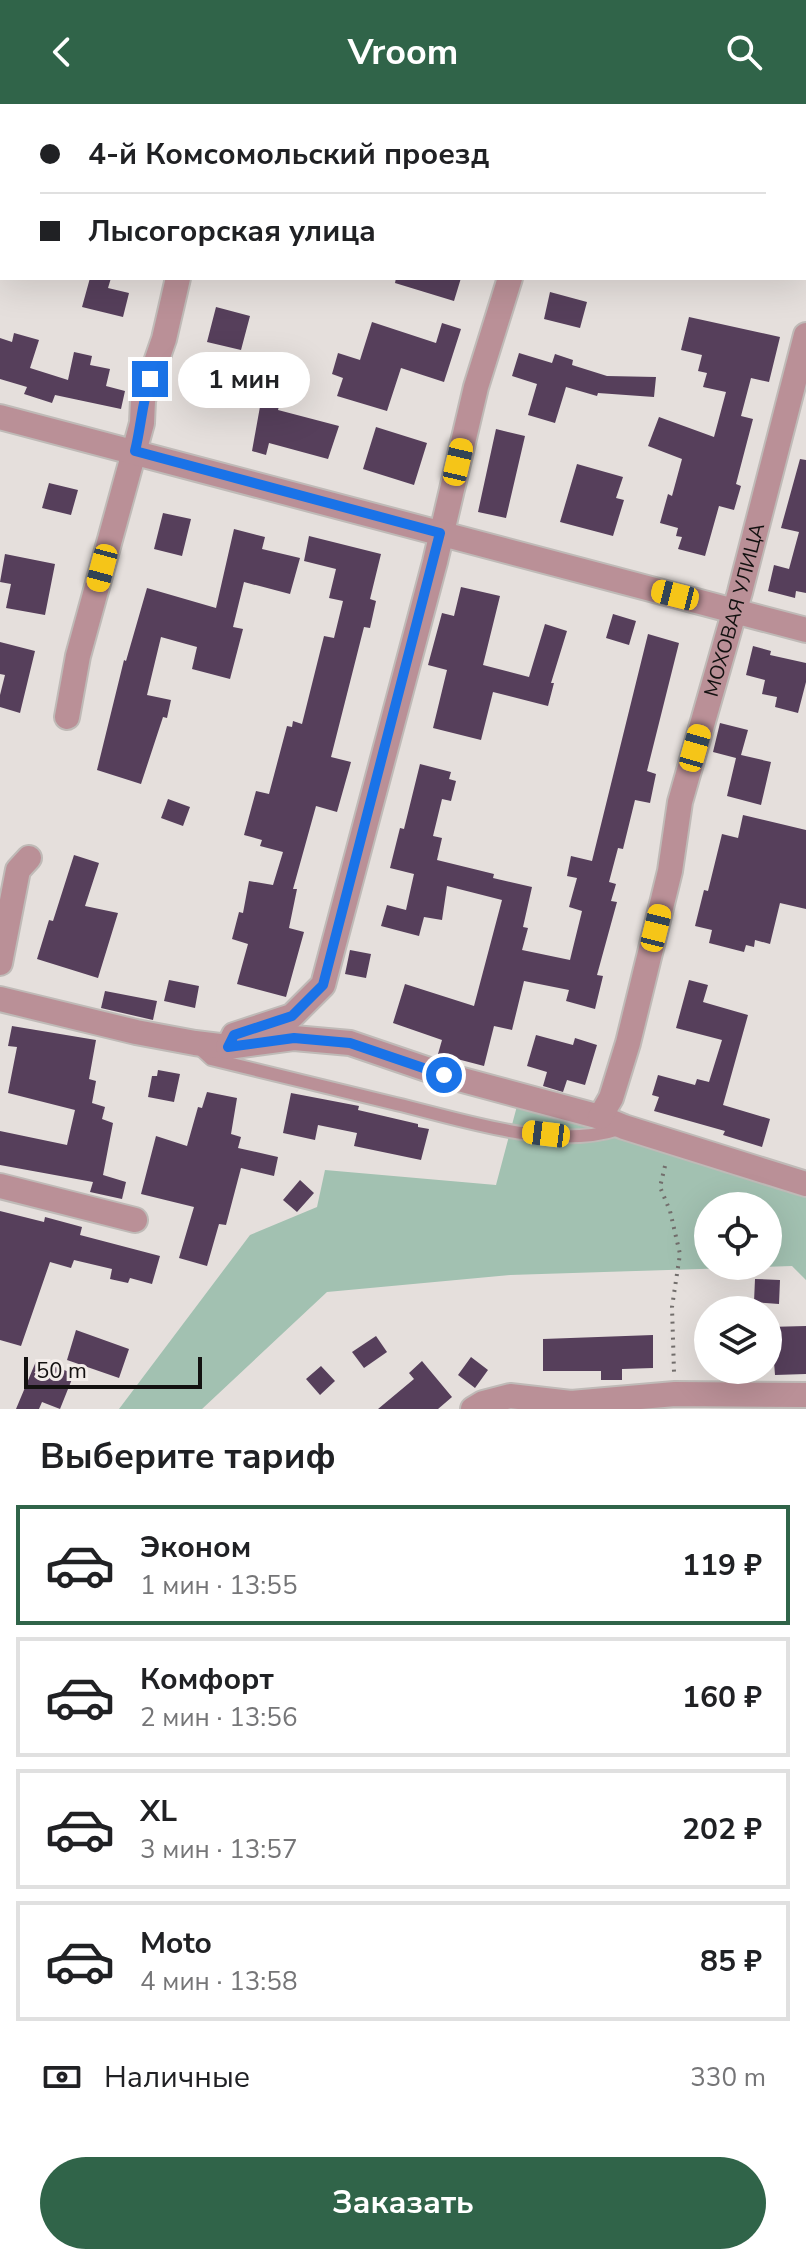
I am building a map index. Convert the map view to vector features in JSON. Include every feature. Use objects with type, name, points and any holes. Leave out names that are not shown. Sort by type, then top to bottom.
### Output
[{"type":"street","points":[[67,717],[78,656],[135,451],[142,423],[143,400],[164,339],[178,280]]},
{"type":"street","points":[[228,1047],[234,1035],[292,1016],[323,985],[476,387],[509,280]]},
{"type":"street","name":"МОХОВАЯ УЛИЦА","points":[[600,1117],[611,1098],[628,1043],[670,871],[680,802],[806,335]]},
{"type":"street","points":[[0,417],[806,630]]},
{"type":"street","points":[[0,963],[18,870],[29,858]]},
{"type":"street","points":[[0,999],[195,1043],[228,1047],[294,1038],[350,1043],[444,1075],[600,1117],[806,1184]]},
{"type":"street","points":[[0,1186],[135,1220]]},
{"type":"street","points":[[473,1409],[510,1396],[571,1403],[675,1394],[806,1395]]},
{"type":"lane","points":[[195,1043],[211,1059],[491,1128],[546,1134],[599,1135],[624,1127]]},
{"type":"path","points":[[672,1142],[660,1187],[670,1211],[680,1254],[672,1307],[675,1394]]},
{"type":"green space","points":[[517,1106],[621,1133],[806,1196],[806,1280],[792,1266],[782,1266],[782,1192],[694,1192],[694,1269],[510,1275],[327,1292],[202,1409],[119,1409],[250,1235],[317,1207],[325,1170],[496,1185]]},
{"type":"building","points":[[89,280],[110,280],[108,288],[129,293],[123,317],[82,307]]},
{"type":"building","points":[[396,280],[460,280],[454,301],[395,283]]},
{"type":"building","points":[[550,292],[587,302],[580,328],[544,319]]},
{"type":"building","points":[[216,307],[250,316],[241,350],[207,342]]},
{"type":"building","points":[[689,317],[780,337],[769,382],[751,378],[741,416],[753,419],[736,484],[741,486],[734,510],[719,506],[705,556],[678,549],[682,537],[676,536],[678,528],[660,523],[668,494],[672,496],[682,459],[648,446],[659,417],[714,437],[726,392],[703,387],[707,373],[698,371],[702,355],[681,350]]},
{"type":"building","points":[[372,322],[436,343],[442,323],[461,329],[444,382],[401,368],[387,411],[337,396],[343,378],[332,374],[338,353],[360,360]]},
{"type":"building","points":[[14,333],[39,340],[30,368],[68,380],[74,352],[92,356],[90,365],[110,369],[106,386],[125,391],[121,409],[55,395],[52,403],[24,394],[27,387],[0,379],[0,338],[12,342]]},
{"type":"building","points":[[519,353],[552,363],[555,354],[573,360],[572,365],[607,376],[656,377],[654,397],[598,393],[597,396],[566,387],[555,423],[528,415],[537,384],[512,376]]},
{"type":"building","points":[[240,369],[264,376],[262,382],[284,388],[278,410],[339,426],[328,459],[269,443],[266,455],[252,451],[261,401],[234,393]]},
{"type":"building","points":[[376,427],[427,443],[414,485],[363,469]]},
{"type":"building","points":[[496,429],[525,436],[506,518],[478,512]]},
{"type":"building","points":[[800,459],[806,460],[806,593],[796,591],[795,598],[768,591],[774,565],[789,569],[799,532],[781,528]]},
{"type":"building","points":[[577,464],[623,477],[616,498],[624,500],[613,536],[560,522]]},
{"type":"building","points":[[49,483],[78,490],[71,515],[42,508]]},
{"type":"building","points":[[163,513],[191,519],[182,556],[154,549]]},
{"type":"building","points":[[234,529],[265,537],[262,549],[300,558],[290,594],[244,582],[233,627],[243,629],[230,679],[192,669],[197,647],[161,637],[147,695],[171,700],[141,784],[97,770],[124,660],[147,588],[216,608]]},
{"type":"building","points":[[309,536],[381,554],[370,599],[376,601],[370,628],[364,627],[331,757],[351,762],[337,812],[316,806],[293,889],[297,889],[289,928],[304,932],[286,997],[237,984],[248,944],[232,939],[239,912],[243,913],[249,881],[273,885],[283,852],[260,846],[262,840],[244,835],[256,791],[269,794],[287,726],[292,727],[293,721],[302,724],[324,636],[334,638],[343,601],[329,598],[336,569],[304,561]]},
{"type":"building","points":[[5,554],[55,564],[45,615],[6,608],[11,584],[0,582]]},
{"type":"building","points":[[461,587],[500,596],[483,665],[529,677],[545,624],[567,631],[551,683],[554,683],[548,706],[493,692],[481,740],[433,728],[447,670],[428,665],[442,613],[454,616]]},
{"type":"building","points":[[613,614],[636,621],[629,645],[606,638]]},
{"type":"building","points":[[648,634],[679,643],[647,771],[656,774],[650,803],[635,800],[623,849],[618,848],[609,882],[616,884],[611,901],[617,902],[597,975],[603,976],[595,1009],[566,1001],[569,990],[524,981],[512,1030],[494,1026],[484,1066],[438,1054],[442,1040],[393,1023],[405,984],[474,1006],[502,900],[447,886],[442,920],[424,917],[419,936],[381,926],[387,905],[406,910],[414,874],[390,868],[400,828],[404,829],[420,764],[451,772],[449,779],[456,781],[451,801],[442,799],[433,836],[442,838],[437,860],[532,887],[523,927],[528,928],[522,950],[570,960],[582,911],[569,907],[577,878],[567,876],[571,856],[592,861]]},
{"type":"building","points":[[0,642],[35,651],[20,713],[0,707],[5,675],[0,674]]},
{"type":"building","points":[[753,646],[771,651],[770,655],[806,663],[806,682],[798,713],[775,707],[777,697],[762,694],[765,680],[746,675]]},
{"type":"building","points":[[720,723],[748,730],[741,755],[771,762],[761,805],[727,796],[736,758],[713,752]]},
{"type":"building","points":[[168,799],[190,807],[183,826],[161,818]]},
{"type":"building","points":[[743,815],[806,830],[806,909],[780,903],[770,944],[755,940],[754,947],[746,945],[744,952],[709,943],[712,930],[695,926],[704,890],[708,891],[722,834],[738,838]]},
{"type":"building","points":[[74,855],[99,863],[85,906],[118,913],[98,978],[37,959]]},
{"type":"building","points":[[350,950],[371,954],[366,978],[345,974]]},
{"type":"building","points":[[169,980],[199,986],[195,1008],[164,1001]]},
{"type":"building","points":[[689,980],[708,985],[703,1002],[748,1015],[723,1105],[770,1119],[762,1147],[723,1135],[725,1131],[654,1111],[659,1097],[652,1095],[658,1075],[695,1085],[697,1079],[709,1082],[722,1040],[676,1028]]},
{"type":"building","points":[[105,991],[157,1001],[153,1020],[101,1008]]},
{"type":"building","points":[[12,1026],[96,1040],[89,1079],[96,1081],[92,1103],[105,1107],[102,1119],[113,1123],[103,1175],[126,1182],[122,1199],[90,1192],[93,1182],[0,1165],[0,1131],[67,1145],[75,1110],[8,1093],[17,1047],[8,1046]]},
{"type":"building","points":[[536,1035],[573,1045],[575,1038],[597,1045],[585,1085],[567,1080],[563,1092],[543,1086],[547,1072],[527,1066]]},
{"type":"building","points":[[158,1070],[180,1074],[174,1102],[148,1097],[152,1076],[157,1076]]},
{"type":"building","points":[[207,1092],[237,1098],[231,1134],[241,1137],[238,1148],[278,1157],[274,1176],[241,1168],[226,1225],[219,1224],[207,1266],[179,1258],[194,1207],[141,1194],[156,1136],[187,1146],[198,1107],[202,1108]]},
{"type":"building","points":[[291,1093],[359,1106],[358,1110],[429,1129],[421,1160],[354,1146],[357,1133],[318,1125],[315,1140],[283,1133]]},
{"type":"building","points":[[300,1180],[314,1193],[297,1212],[283,1200]]},
{"type":"building","points":[[0,1211],[44,1222],[45,1217],[82,1227],[80,1235],[160,1256],[152,1284],[130,1278],[128,1283],[110,1279],[112,1269],[74,1260],[71,1268],[50,1262],[21,1346],[0,1340]]},
{"type":"building","points":[[755,1280],[780,1280],[779,1296],[754,1296]]},
{"type":"building","points":[[806,1326],[806,1374],[782,1375],[782,1327]]},
{"type":"building","points":[[76,1330],[129,1349],[119,1378],[67,1360]]},
{"type":"building","points":[[653,1335],[653,1368],[622,1369],[622,1380],[601,1380],[601,1371],[543,1371],[543,1339]]},
{"type":"building","points":[[376,1336],[387,1352],[364,1368],[352,1352]]},
{"type":"building","points":[[471,1357],[488,1370],[475,1388],[458,1375]]},
{"type":"building","points":[[37,1359],[74,1374],[60,1409],[42,1402],[39,1409],[16,1409]]},
{"type":"building","points":[[422,1361],[452,1397],[438,1409],[378,1409],[414,1379],[409,1373]]},
{"type":"building","points":[[321,1366],[335,1381],[320,1395],[306,1379]]},
{"type":"route","points":[[150,379],[143,400],[142,423],[135,451],[440,533],[435,562],[323,985],[292,1016],[234,1035],[228,1047],[294,1038],[350,1043],[444,1075]]}]
